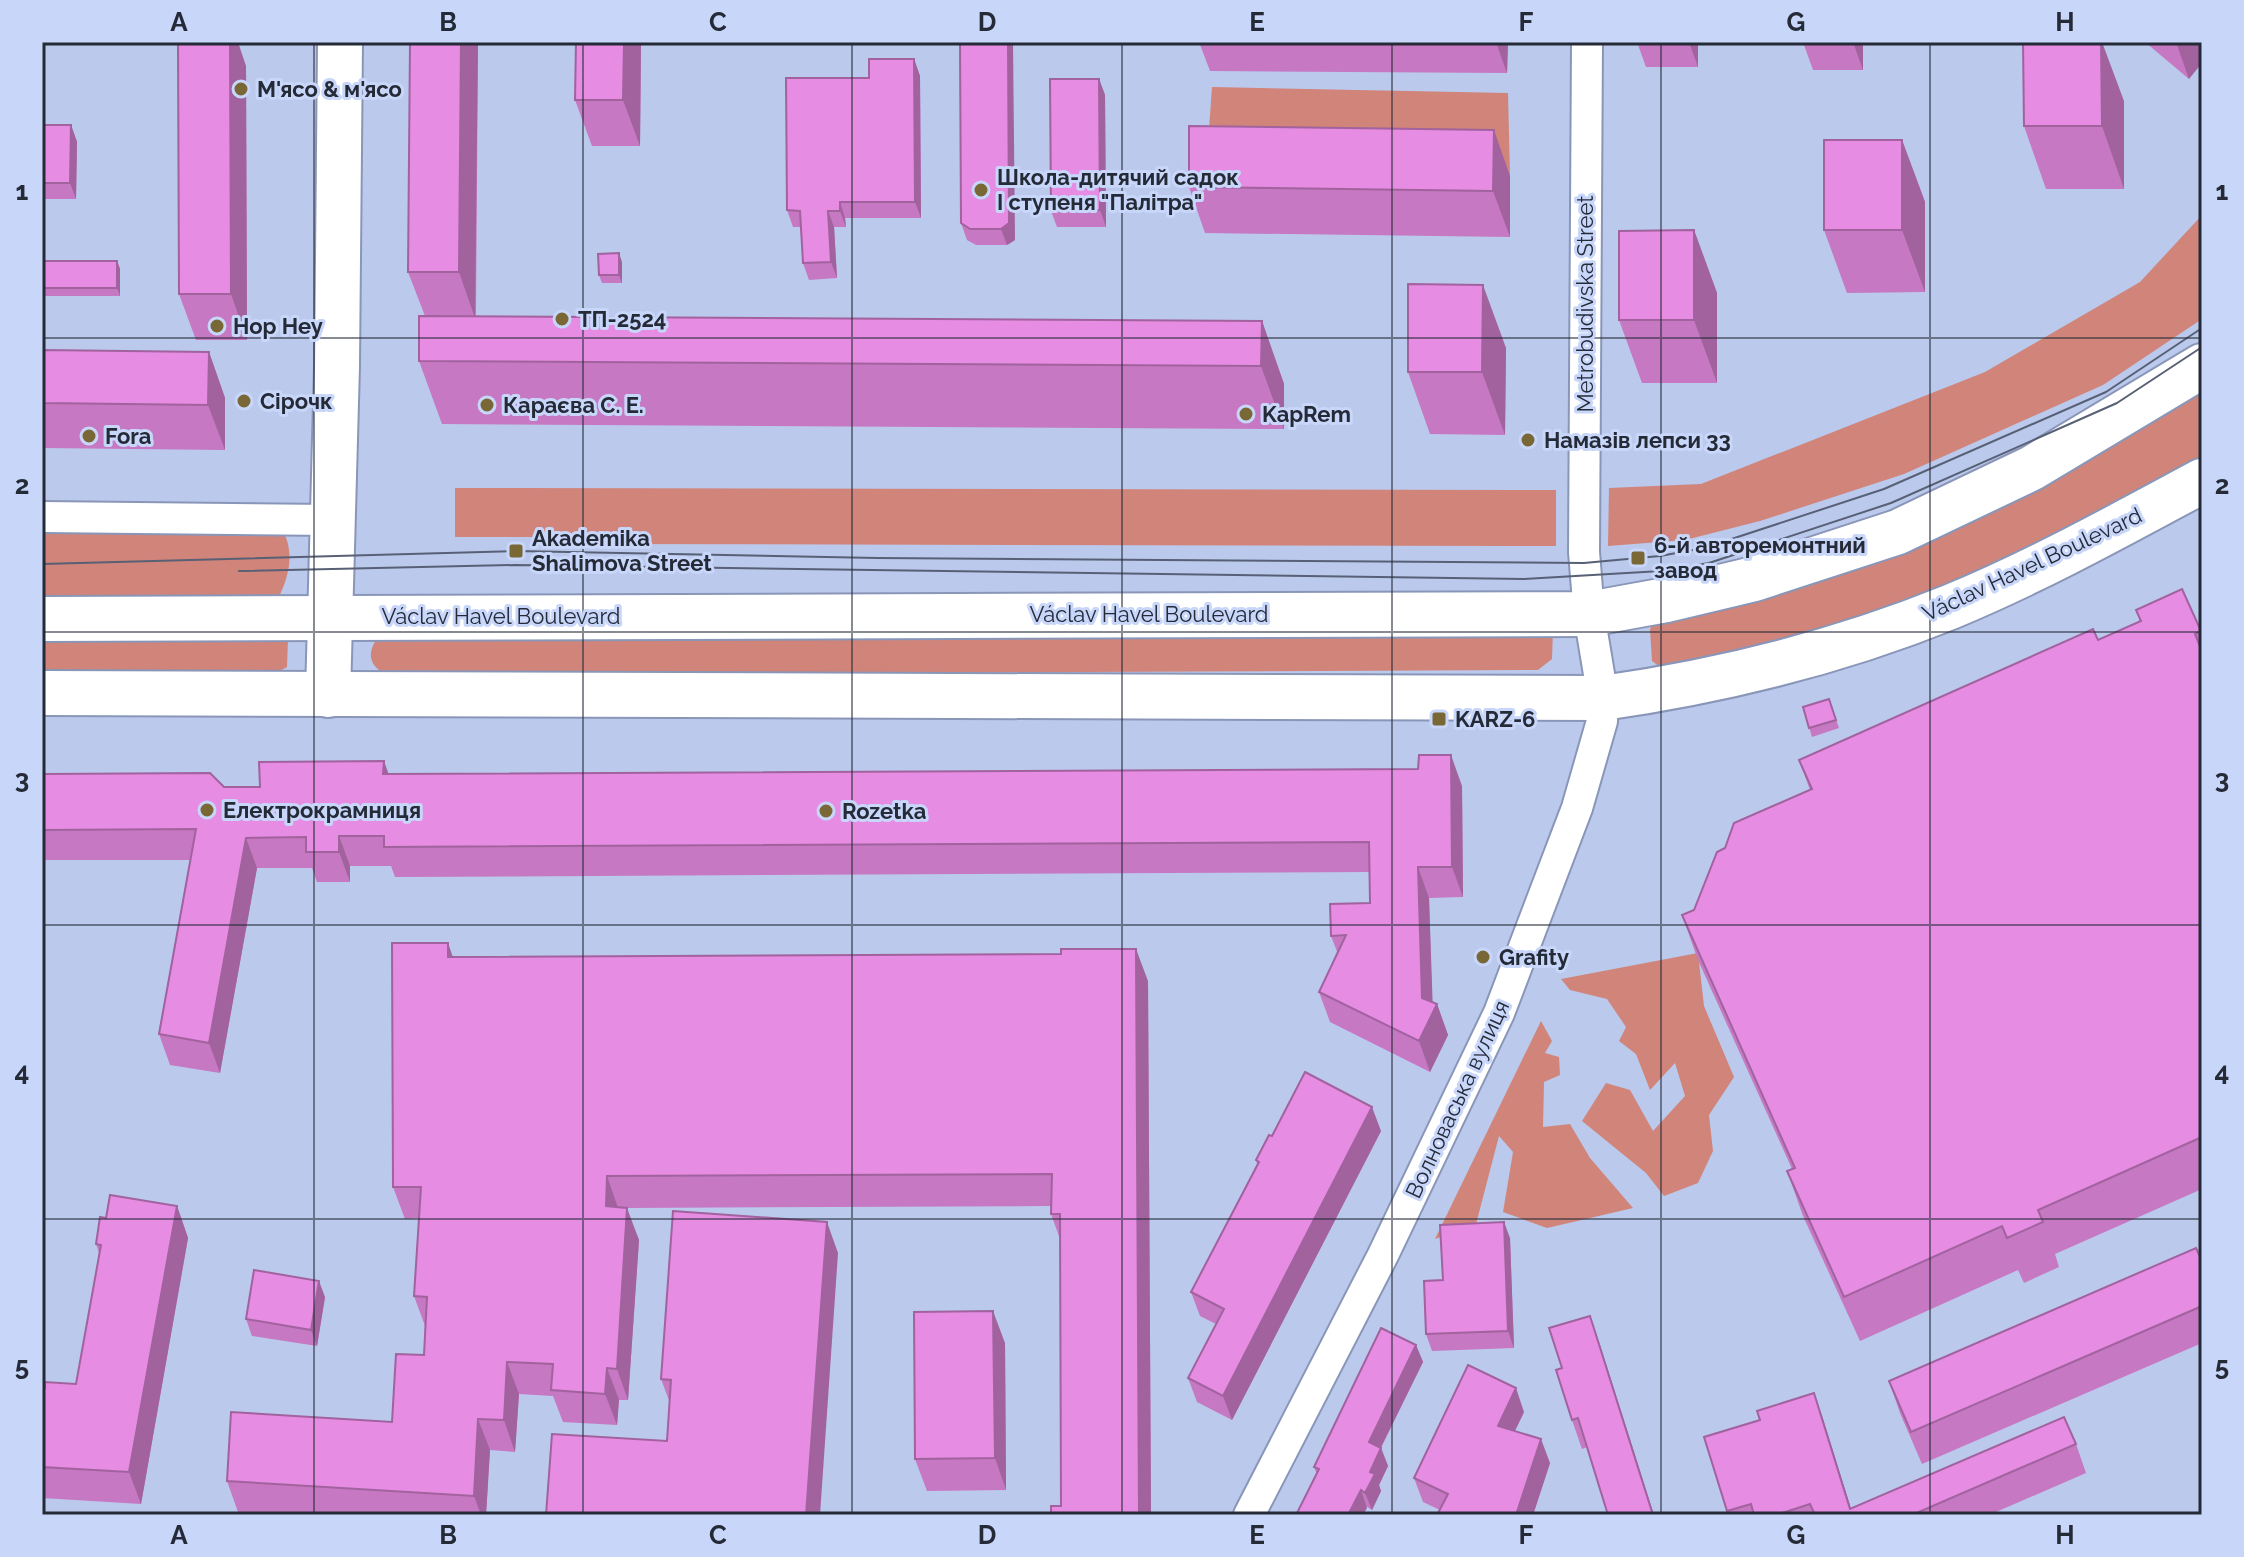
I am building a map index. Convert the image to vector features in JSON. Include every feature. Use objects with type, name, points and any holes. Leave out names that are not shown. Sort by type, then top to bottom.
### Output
[{"type":"main road","points":[[328,695],[334,520],[340,42]]},
{"type":"main road","name":"Václav Havel Boulevard","points":[[42,619],[1589,614],[1754,579],[1898,532],[2032,468],[2202,366]]},
{"type":"main road","name":"Václav Havel Boulevard","points":[[42,693],[1603,698],[1672,689],[1797,660],[1950,607],[2094,538],[2202,481]]},
{"type":"street","name":"Metrobudivska Street","points":[[1587,42],[1584,552],[1589,614]]},
{"type":"street","points":[[42,517],[334,520]]},
{"type":"street","name":"Волноваська вулиця","points":[[1249,1515],[1383,1255],[1499,1013],[1577,808],[1602,721],[1603,698],[1589,614]]},
{"type":"shaded area","points":[[1212,87],[1508,93],[1510,176],[1206,172]]},
{"type":"shaded area","points":[[2202,215],[2202,319],[2103,385],[1904,474],[1760,521],[1685,540],[1608,546],[1609,488],[1701,484],[1985,372],[2140,282]]},
{"type":"shaded area","points":[[2202,385],[2202,461],[2088,528],[1944,587],[1789,645],[1669,674],[1652,661],[1650,629],[1658,614]]},
{"type":"shaded area","points":[[455,488],[1556,490],[1556,546],[590,544],[590,537],[455,537]]},
{"type":"shaded area","points":[[42,526],[281,526],[288,545],[288,572],[278,599],[42,600]]},
{"type":"shaded area","points":[[1553,630],[1552,659],[1538,670],[389,675],[377,669],[371,655],[378,638]]},
{"type":"shaded area","points":[[42,632],[288,639],[287,667],[274,674],[42,676]]},
{"type":"shaded area","points":[[1698,953],[1704,1006],[1734,1077],[1709,1115],[1713,1151],[1698,1183],[1664,1196],[1646,1173],[1582,1121],[1606,1083],[1630,1090],[1653,1131],[1685,1096],[1675,1063],[1650,1090],[1636,1054],[1619,1041],[1626,1027],[1607,999],[1570,990],[1561,979]]},
{"type":"shaded area","points":[[1541,1021],[1552,1041],[1545,1053],[1559,1057],[1560,1075],[1544,1082],[1543,1127],[1570,1124],[1590,1158],[1633,1208],[1547,1228],[1503,1212],[1513,1152],[1499,1136],[1476,1224],[1435,1239]]},
{"type":"building","points":[[178,42],[230,42],[231,294],[179,294]]},
{"type":"building","points":[[410,42],[461,42],[459,272],[408,272]]},
{"type":"building","points":[[576,42],[624,42],[623,100],[575,100]]},
{"type":"building","points":[[960,42],[1008,42],[1009,223],[1001,229],[970,229],[961,223]]},
{"type":"building","points":[[2023,42],[2101,42],[2102,126],[2024,126]]},
{"type":"building","points":[[869,59],[914,59],[915,202],[840,202],[840,211],[828,211],[831,262],[803,263],[800,211],[787,210],[786,78],[869,78]]},
{"type":"building","points":[[1050,79],[1099,79],[1100,210],[1051,211]]},
{"type":"building","points":[[42,125],[71,125],[70,183],[42,183]]},
{"type":"building","points":[[1189,126],[1494,130],[1493,191],[1189,187]]},
{"type":"building","points":[[1824,140],[1902,140],[1902,230],[1824,230]]},
{"type":"building","points":[[1694,230],[1694,320],[1619,320],[1619,231]]},
{"type":"building","points":[[619,253],[619,275],[599,275],[598,254]]},
{"type":"building","points":[[42,261],[117,261],[117,288],[42,288]]},
{"type":"building","points":[[1408,284],[1483,285],[1482,372],[1408,372]]},
{"type":"building","points":[[419,316],[1262,321],[1261,366],[419,361]]},
{"type":"building","points":[[42,350],[209,352],[208,405],[42,403]]},
{"type":"building","points":[[2182,589],[2201,631],[2195,634],[2202,651],[2202,1137],[2038,1210],[2043,1222],[2007,1238],[2002,1226],[1844,1297],[1787,1171],[1795,1168],[1682,915],[1694,910],[1717,852],[1725,848],[1734,823],[1812,789],[1799,760],[2093,629],[2098,640],[2141,621],[2136,610]]},
{"type":"building","points":[[1829,699],[1836,720],[1809,728],[1803,707]]},
{"type":"building","points":[[1419,755],[1451,755],[1452,867],[1418,867],[1422,998],[1437,1004],[1419,1041],[1319,992],[1346,935],[1331,936],[1330,904],[1370,903],[1369,842],[384,847],[384,836],[339,836],[339,852],[306,852],[306,837],[246,838],[209,1043],[159,1034],[196,829],[42,830],[42,774],[210,773],[224,787],[260,787],[259,762],[384,761],[383,774],[1418,769]]},
{"type":"building","points":[[392,943],[448,943],[448,957],[1061,954],[1061,949],[1136,949],[1139,1515],[1051,1515],[1051,1506],[1061,1506],[1060,1214],[1051,1214],[1052,1174],[607,1176],[606,1206],[627,1208],[617,1369],[607,1368],[605,1394],[551,1390],[553,1364],[507,1362],[504,1420],[478,1419],[474,1496],[227,1481],[231,1412],[392,1422],[396,1354],[424,1355],[427,1297],[414,1296],[421,1187],[393,1187]]},
{"type":"building","points":[[1305,1072],[1372,1107],[1223,1396],[1188,1378],[1224,1309],[1191,1292],[1259,1162],[1256,1160]]},
{"type":"building","points":[[110,1195],[177,1206],[129,1472],[42,1467],[42,1388],[45,1388],[45,1382],[76,1384],[101,1245],[96,1244],[100,1217],[106,1218]]},
{"type":"building","points":[[673,1211],[827,1222],[806,1515],[546,1515],[552,1434],[667,1441],[671,1380],[661,1379]]},
{"type":"building","points":[[1504,1222],[1508,1331],[1426,1334],[1424,1281],[1443,1280],[1440,1225]]},
{"type":"building","points":[[2196,1248],[2202,1261],[2202,1306],[1911,1432],[1889,1381]]},
{"type":"building","points":[[254,1270],[319,1281],[311,1330],[246,1319]]},
{"type":"building","points":[[993,1311],[995,1458],[915,1459],[914,1312]]},
{"type":"building","points":[[1590,1316],[1653,1515],[1608,1515],[1578,1418],[1572,1420],[1556,1370],[1562,1368],[1549,1328]]},
{"type":"building","points":[[1381,1328],[1416,1345],[1369,1442],[1381,1448],[1370,1472],[1375,1474],[1365,1493],[1361,1490],[1348,1515],[1296,1515],[1319,1469],[1314,1467]]},
{"type":"building","points":[[1468,1365],[1516,1388],[1498,1426],[1541,1439],[1516,1515],[1437,1515],[1448,1494],[1414,1478]]},
{"type":"building","points":[[1814,1393],[1850,1509],[2064,1417],[2076,1444],[1912,1515],[1815,1515],[1810,1504],[1776,1515],[1754,1515],[1751,1504],[1727,1511],[1704,1437],[1760,1420],[1757,1411]]},
{"type":"tram line","points":[[42,564],[516,551],[877,558],[1584,563],[1660,556],[1704,548],[1884,489],[2106,392],[2202,328]]},
{"type":"tram line","points":[[239,571],[515,565],[1524,579],[1661,571],[1709,563],[1891,503],[2117,403],[2202,347]]},
{"type":"place","name":"М'ясо & м'ясо","points":[[241,89]]},
{"type":"place","name":"Школа-дитячий садок І ступеня \"Палітра\"","points":[[981,190]]},
{"type":"place","name":"ТП-2524","points":[[562,319]]},
{"type":"place","name":"Hop Hey","points":[[217,326]]},
{"type":"place","name":"Сірочк","points":[[244,401]]},
{"type":"place","name":"Караєва С. Е.","points":[[487,405]]},
{"type":"place","name":"KapRem","points":[[1246,414]]},
{"type":"place","name":"Fora","points":[[89,436]]},
{"type":"place","name":"Намазів лепси 33","points":[[1528,440]]},
{"type":"place","name":"Akademika Shalimova Street","points":[[516,551]]},
{"type":"place","name":"6-й авторемонтний завод","points":[[1638,558]]},
{"type":"place","name":"KARZ-6","points":[[1439,719]]},
{"type":"place","name":"Електрокрамниця","points":[[207,810]]},
{"type":"place","name":"Rozetka","points":[[826,811]]},
{"type":"place","name":"Grafity","points":[[1483,957]]}]
